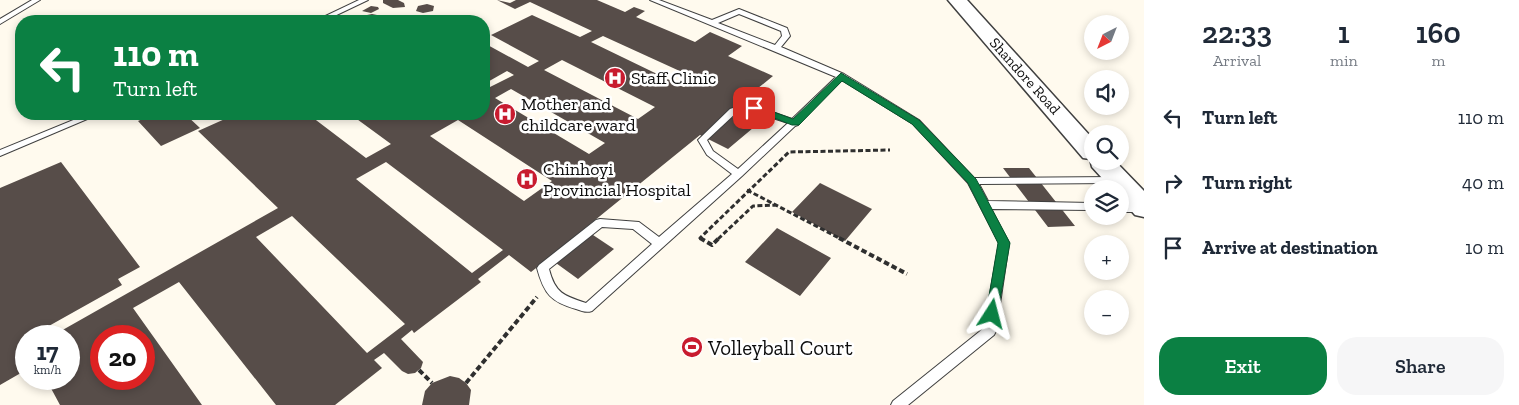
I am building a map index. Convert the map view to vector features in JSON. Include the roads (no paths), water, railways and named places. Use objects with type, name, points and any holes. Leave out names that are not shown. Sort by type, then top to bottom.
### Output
[{"type":"street","name":"Shandore Road","points":[[957,0],[1084,143]]},
{"type":"street","points":[[1109,170],[1118,180]]},
{"type":"street","points":[[1129,192],[1144,208]]},
{"type":"lane","points":[[0,22],[37,0]]},
{"type":"lane","points":[[332,15],[365,0]]},
{"type":"lane","points":[[653,0],[776,48],[841,76],[916,122],[972,181],[1004,243],[990,332],[898,405]]},
{"type":"lane","points":[[712,23],[739,12],[784,30],[786,36],[776,48]]},
{"type":"lane","points":[[658,242],[635,225],[600,223],[543,268],[546,286],[562,300],[588,308],[658,242],[739,174],[795,123],[841,76]]},
{"type":"lane","points":[[739,174],[710,153],[702,140],[733,111],[754,108],[795,123]]},
{"type":"lane","points":[[0,153],[80,120]]},
{"type":"lane","points":[[972,181],[1084,180]]},
{"type":"lane","points":[[986,205],[1084,207]]},
{"type":"lane","points":[[1129,208],[1144,208]]},
{"type":"place","name":"Staff Clinic","points":[[615,78]]},
{"type":"place","name":"Mother and childcare ward","points":[[505,114]]},
{"type":"place","name":"Chinhoyi Provincial Hospital","points":[[527,179]]},
{"type":"place","name":"Volleyball Court","points":[[692,347]]}]
